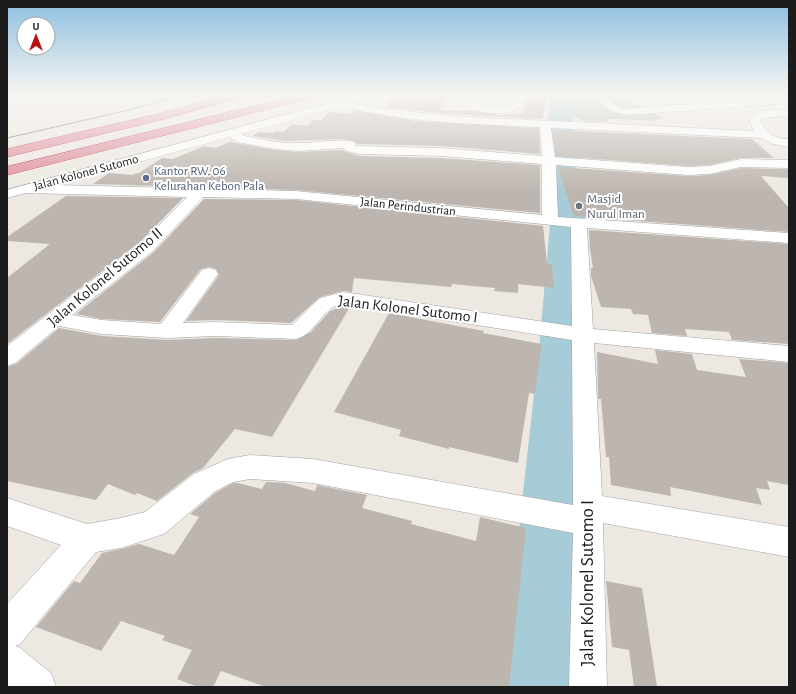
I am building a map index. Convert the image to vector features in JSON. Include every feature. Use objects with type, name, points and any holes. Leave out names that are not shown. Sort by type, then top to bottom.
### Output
[{"type":"highway","points":[[7,145],[87,126]]},
{"type":"highway","points":[[7,153],[120,126]]},
{"type":"highway","points":[[7,165],[161,126]]},
{"type":"highway","points":[[7,171],[186,126]]},
{"type":"street","name":"Jalan Kolonel Sutomo","points":[[7,194],[256,126]]},
{"type":"street","points":[[549,126],[552,161],[551,221]]},
{"type":"street","points":[[598,126],[763,135]]},
{"type":"street","points":[[758,126],[763,135],[770,140],[789,143]]},
{"type":"street","points":[[232,133],[241,138],[275,145],[298,147],[345,144],[350,145],[350,148],[359,150],[441,152],[688,171],[709,170],[741,163],[789,164]]},
{"type":"street","name":"Jalan Perindustrian","points":[[27,189],[296,195],[551,221],[789,238]]},
{"type":"street","name":"Jalan Kolonel Sutomo II","points":[[7,358],[54,319],[147,247],[200,192]]},
{"type":"street","name":"Jalan Kolonel Sutomo I","points":[[576,222],[581,516],[588,687]]},
{"type":"street","points":[[167,331],[209,274]]},
{"type":"street","name":"Jalan Kolonel Sutomo I","points":[[54,319],[102,327],[167,331],[215,329],[296,332],[302,328],[325,301],[333,298],[343,298],[546,328],[577,334],[789,354]]},
{"type":"street","points":[[7,512],[87,539],[121,533],[153,524],[204,483],[228,471],[250,467],[313,471],[531,511],[789,542]]},
{"type":"street","points":[[7,631],[87,539]]},
{"type":"street","points":[[7,661],[37,687]]},
{"type":"building","points":[[290,126],[510,126],[539,128],[540,154],[441,146],[357,144],[354,141],[340,139],[285,141],[253,136],[258,132],[283,132]]},
{"type":"building","points":[[553,130],[752,139],[774,158],[741,158],[709,165],[688,166],[556,156]]},
{"type":"building","points":[[230,142],[275,150],[298,152],[343,150],[359,156],[441,158],[540,165],[540,213],[296,190],[93,184],[109,173],[133,175],[139,173],[162,158],[173,159],[204,146],[215,148]]},
{"type":"building","points":[[558,167],[688,176],[709,175],[741,168],[787,169],[789,171],[789,178],[761,176],[789,208],[789,232],[573,215]]},
{"type":"building","points":[[66,196],[183,198],[140,242],[7,344],[7,278],[50,244],[7,241],[7,237]]},
{"type":"building","points":[[204,199],[296,200],[543,226],[547,264],[552,264],[554,288],[518,284],[518,293],[494,291],[495,288],[452,284],[451,287],[354,278],[352,292],[343,291],[320,297],[291,323],[215,320],[186,321],[219,275],[216,269],[209,267],[201,269],[160,322],[102,319],[76,314],[154,252]]},
{"type":"building","points":[[589,230],[789,244],[789,344],[732,340],[729,332],[685,329],[687,336],[652,333],[648,315],[633,314],[631,309],[601,307],[591,276],[591,268],[593,268]]},
{"type":"building","points":[[343,306],[350,307],[272,437],[235,429],[203,468],[193,473],[157,501],[137,493],[135,495],[108,484],[96,500],[7,481],[7,367],[16,364],[59,328],[102,336],[167,340],[215,338],[296,340],[311,332],[330,311]]},
{"type":"building","points":[[389,313],[484,331],[483,333],[542,344],[535,394],[529,393],[518,463],[449,447],[449,449],[399,436],[401,430],[334,412]]},
{"type":"building","points":[[655,350],[692,354],[697,370],[746,377],[739,359],[789,363],[789,485],[767,481],[770,490],[756,488],[762,505],[670,487],[671,496],[611,485],[609,457],[606,457],[601,399],[598,399],[597,352],[658,364]]},
{"type":"building","points":[[266,482],[285,483],[315,491],[317,485],[367,495],[362,508],[412,521],[411,524],[476,541],[480,517],[526,528],[509,687],[266,687],[221,671],[213,687],[198,687],[177,679],[192,650],[162,640],[165,636],[121,621],[101,651],[36,627],[74,581],[80,583],[102,553],[139,544],[174,555],[199,517],[190,514],[215,493],[233,483],[262,489]]},
{"type":"building","points":[[606,581],[642,588],[657,687],[634,687],[629,650],[612,647]]},
{"type":"waterway","points":[[538,687],[551,583],[564,349],[568,224],[562,191],[560,126]]},
{"type":"tram line","points":[[7,138],[58,126]]},
{"type":"place","name":"Kantor RW. 06 Kelurahan Kebon Pala","points":[[146,178]]},
{"type":"place","name":"Masjid Nurul Iman","points":[[579,206]]}]
